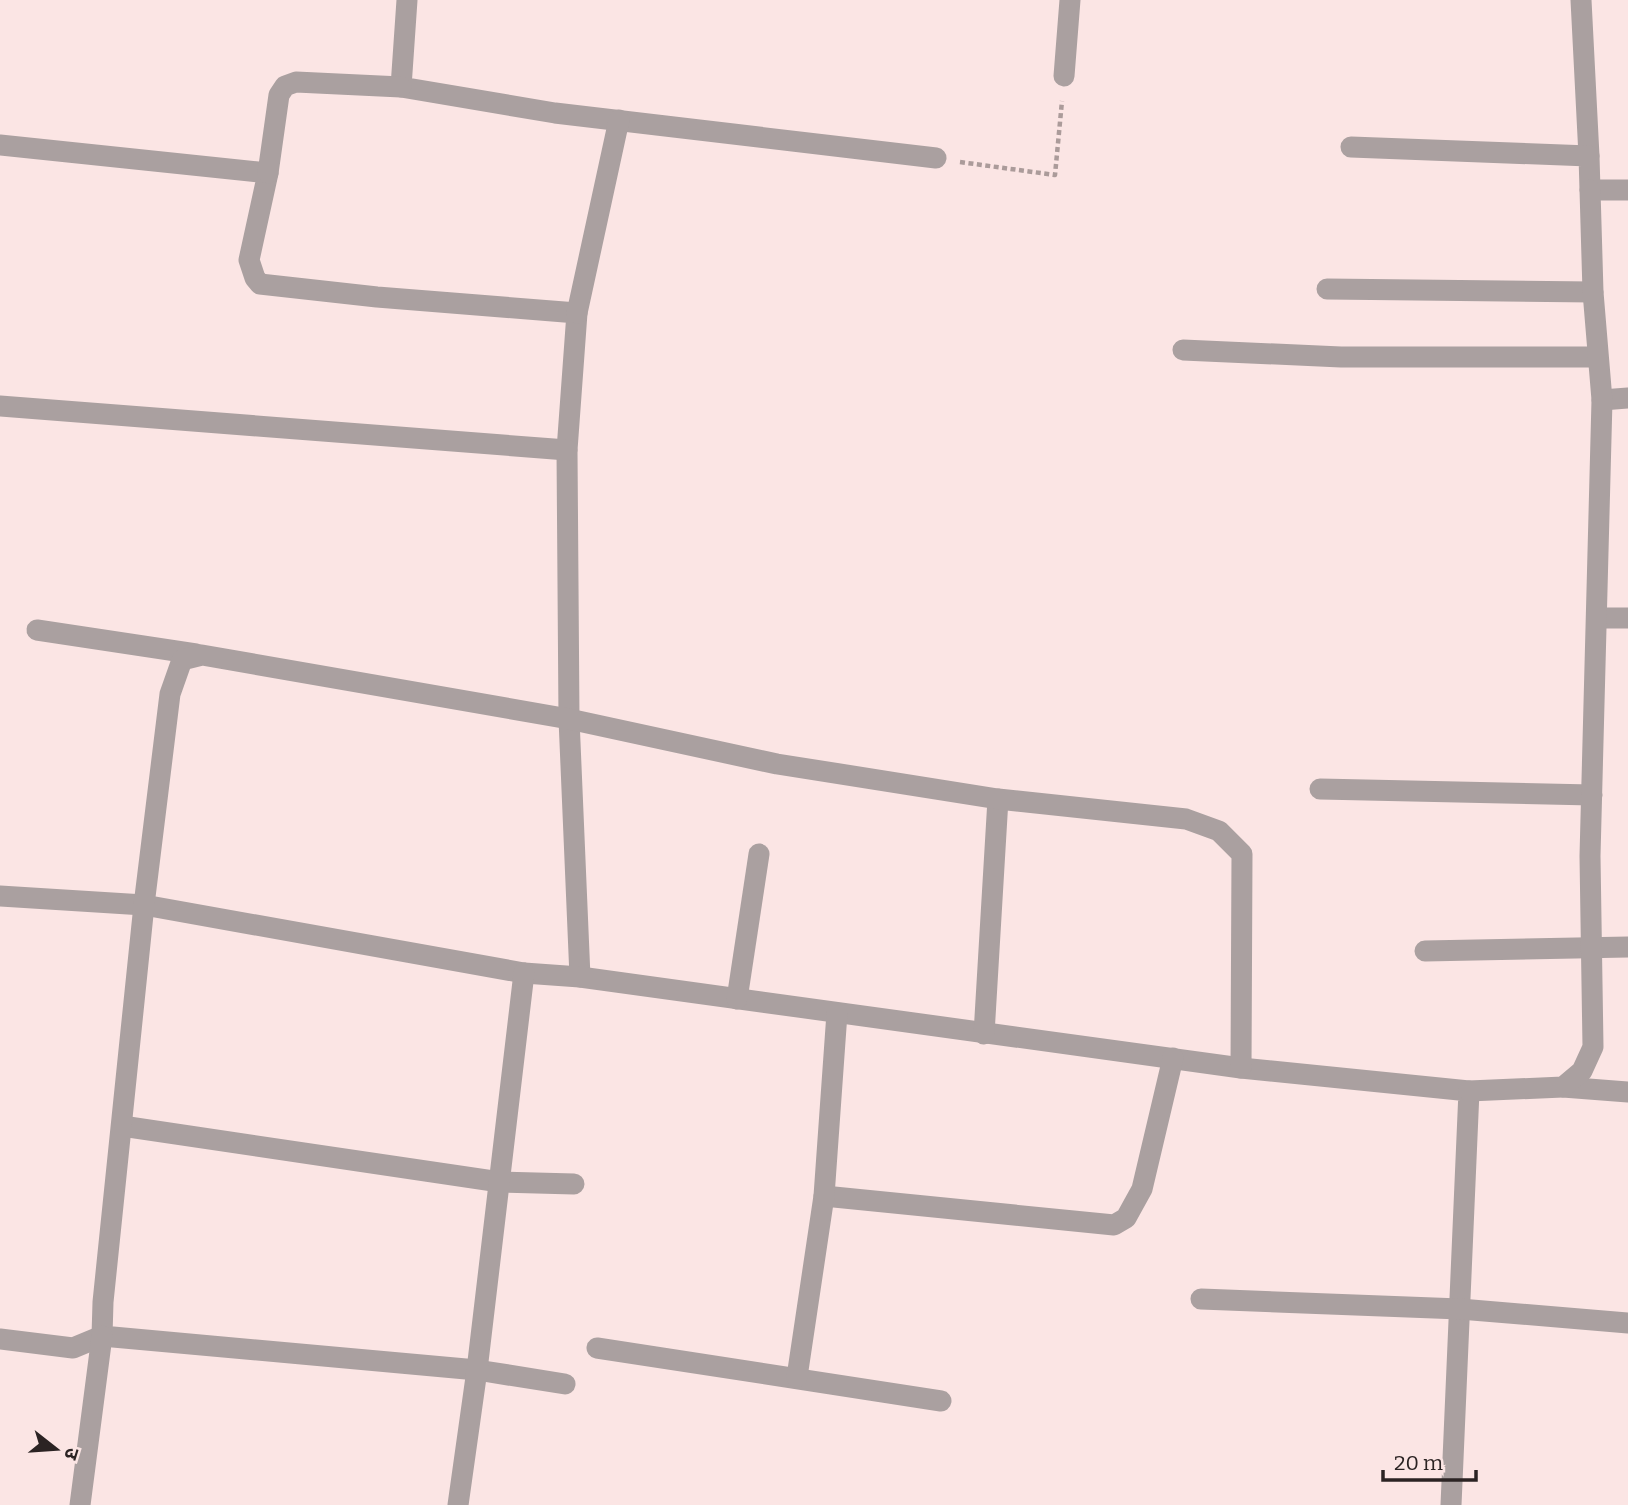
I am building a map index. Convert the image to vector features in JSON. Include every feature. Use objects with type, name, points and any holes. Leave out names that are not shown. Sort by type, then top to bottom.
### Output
[{"type":"street","points":[[401,87],[407,0]]},
{"type":"street","points":[[1064,76],[1070,0]]},
{"type":"street","points":[[1563,1087],[1582,1071],[1593,1047],[1592,795],[1602,400],[1593,292],[1581,0]]},
{"type":"street","points":[[577,313],[377,297],[260,284],[249,260],[268,173],[276,109],[279,95],[285,86],[296,82],[401,87],[555,113],[936,158]]},
{"type":"street","points":[[580,977],[569,719],[567,450],[577,313],[619,120]]},
{"type":"street","points":[[0,145],[268,173]]},
{"type":"street","points":[[1351,147],[1588,156]]},
{"type":"street","points":[[1590,190],[1628,190]]},
{"type":"street","points":[[1327,289],[1593,292]]},
{"type":"street","points":[[1183,349],[1341,357],[1597,356]]},
{"type":"street","points":[[1602,400],[1628,398]]},
{"type":"street","points":[[0,406],[567,450]]},
{"type":"street","points":[[1597,618],[1628,618]]},
{"type":"street","points":[[37,630],[202,655],[569,719],[777,764],[998,799],[1186,819],[1219,831],[1242,854],[1241,1068]]},
{"type":"street","points":[[80,1505],[102,1336],[103,1302],[144,905],[170,694],[181,660],[202,655]]},
{"type":"street","points":[[1320,789],[1592,795]]},
{"type":"street","points":[[984,1034],[998,799]]},
{"type":"street","points":[[737,999],[758,854]]},
{"type":"street","points":[[0,897],[144,905],[524,973],[580,977],[1241,1068],[1469,1091],[1563,1087],[1628,1092]]},
{"type":"street","points":[[1425,951],[1592,950],[1628,947]]},
{"type":"street","points":[[458,1505],[478,1370],[524,973]]},
{"type":"street","points":[[797,1377],[824,1196],[837,1013]]},
{"type":"street","points":[[824,1196],[1114,1225],[1126,1217],[1142,1189],[1173,1058]]},
{"type":"street","points":[[1451,1505],[1469,1091]]},
{"type":"street","points":[[122,1126],[500,1182],[574,1184]]},
{"type":"street","points":[[1201,1299],[1460,1309],[1628,1323]]},
{"type":"street","points":[[0,1339],[73,1348],[102,1336],[478,1370],[565,1384]]},
{"type":"street","points":[[597,1348],[941,1401]]},
{"type":"path","points":[[936,158],[1055,175],[1064,76]]}]
